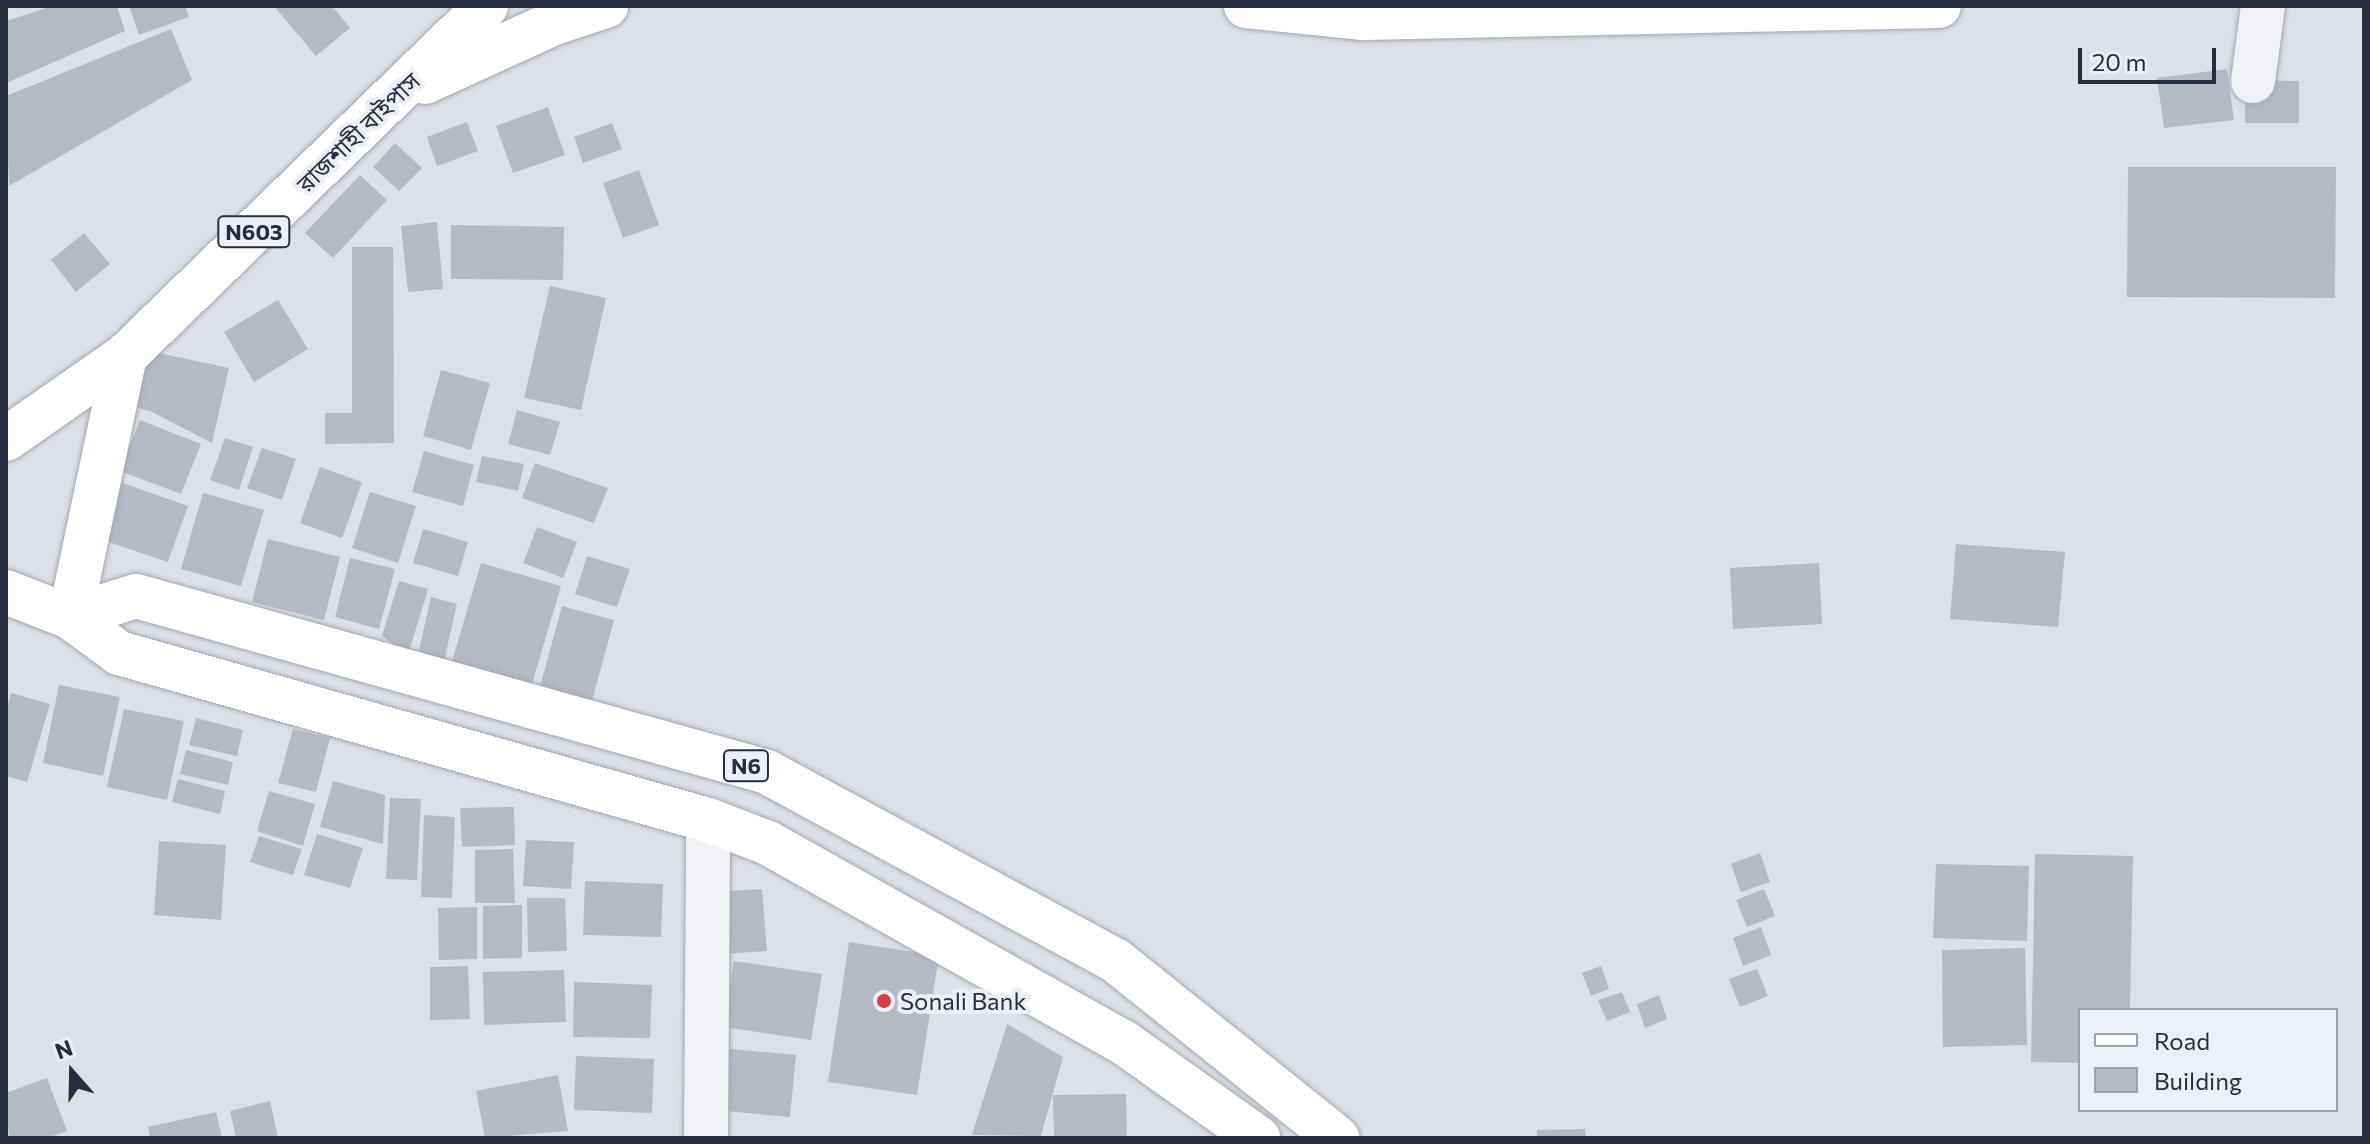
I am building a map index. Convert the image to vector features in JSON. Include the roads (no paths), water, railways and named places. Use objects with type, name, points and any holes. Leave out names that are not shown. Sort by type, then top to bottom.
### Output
[{"type":"main road","name":"রাজশাহী বাইপাস","points":[[6,439],[125,356],[486,6]]},
{"type":"main road","name":"N603","points":[[397,94],[554,23],[606,6]]},
{"type":"main road","points":[[1246,6],[1363,18],[1939,6]]},
{"type":"main road","points":[[70,617],[125,356]]},
{"type":"main road","points":[[6,592],[70,617],[119,653],[708,820],[768,843],[1123,1042],[1258,1138]]},
{"type":"main road","name":"N6","points":[[70,617],[136,596],[767,772],[1115,960],[1337,1138]]},
{"type":"street","points":[[2253,81],[2263,6]]},
{"type":"street","points":[[706,1138],[708,820]]},
{"type":"place","name":"Sonali Bank","points":[[884,1001]]}]
